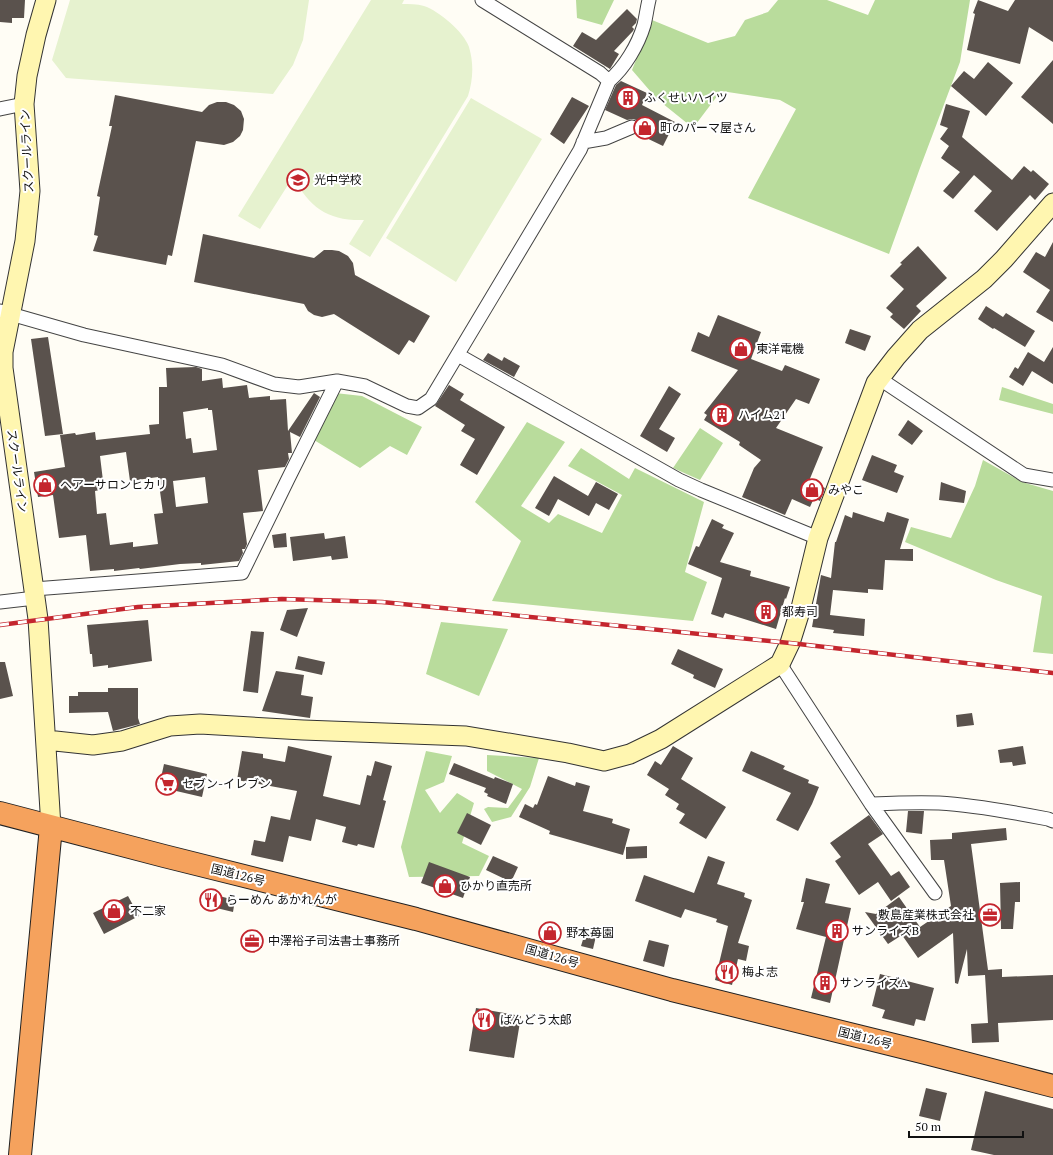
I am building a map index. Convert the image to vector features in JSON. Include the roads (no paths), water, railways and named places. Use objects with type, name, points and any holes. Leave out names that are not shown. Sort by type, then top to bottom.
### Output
[{"type":"highway","name":"国道126号","points":[[0,813],[416,919],[672,990],[1053,1086]]},
{"type":"highway","points":[[20,1155],[51,827]]},
{"type":"street","name":"スクールライン","points":[[46,0],[36,35],[27,76],[24,104],[30,191],[25,241],[5,313],[3,368],[38,619],[51,827]]},
{"type":"street","points":[[482,0],[600,72],[609,81]]},
{"type":"street","points":[[5,313],[84,336],[222,365],[274,384],[299,387],[337,381],[365,386],[407,406],[418,408],[432,399],[580,150],[609,81],[619,73],[633,50],[644,26],[649,0]]},
{"type":"street","points":[[0,109],[24,104]]},
{"type":"street","points":[[583,142],[606,138],[632,127]]},
{"type":"street","points":[[46,740],[93,745],[122,741],[170,726],[200,724],[303,730],[466,736],[568,753],[604,761],[630,754],[661,739],[780,664],[790,643],[818,538],[876,383],[896,357],[920,330],[984,279],[1004,260],[1053,204]]},
{"type":"street","points":[[458,355],[679,480],[818,538]]},
{"type":"street","points":[[880,379],[1024,475],[1053,480]]},
{"type":"street","points":[[0,602],[34,594],[242,573],[337,381]]},
{"type":"street","points":[[780,664],[871,804],[935,893]]},
{"type":"street","points":[[871,804],[908,802],[940,803],[995,809],[1053,821]]},
{"type":"railway","points":[[0,625],[138,607],[282,599],[382,602],[790,643],[1053,673]]},
{"type":"place","name":"ふくせいハイツ","points":[[628,98]]},
{"type":"place","name":"町のパーマ屋さん","points":[[645,128]]},
{"type":"place","name":"光中学校","points":[[298,180]]},
{"type":"place","name":"東洋電機","points":[[741,349]]},
{"type":"place","name":"ハイム21","points":[[722,415]]},
{"type":"place","name":"ヘアーサロンヒカリ","points":[[45,485]]},
{"type":"place","name":"みやこ","points":[[812,490]]},
{"type":"place","name":"都寿司","points":[[766,612]]},
{"type":"place","name":"セブン-イレブン","points":[[167,784]]},
{"type":"place","name":"ひかり直売所","points":[[445,886]]},
{"type":"place","name":"らーめん あかれんが","points":[[211,900]]},
{"type":"place","name":"不二家","points":[[114,911]]},
{"type":"place","name":"敷島産業株式会社","points":[[990,915]]},
{"type":"place","name":"サンライズB","points":[[837,931]]},
{"type":"place","name":"野本苺園","points":[[550,933]]},
{"type":"place","name":"中澤裕子司法書士事務所","points":[[252,941]]},
{"type":"place","name":"梅よ志","points":[[727,972]]},
{"type":"place","name":"サンライズA","points":[[825,983]]},
{"type":"place","name":"ばんどう太郎","points":[[484,1020]]}]
